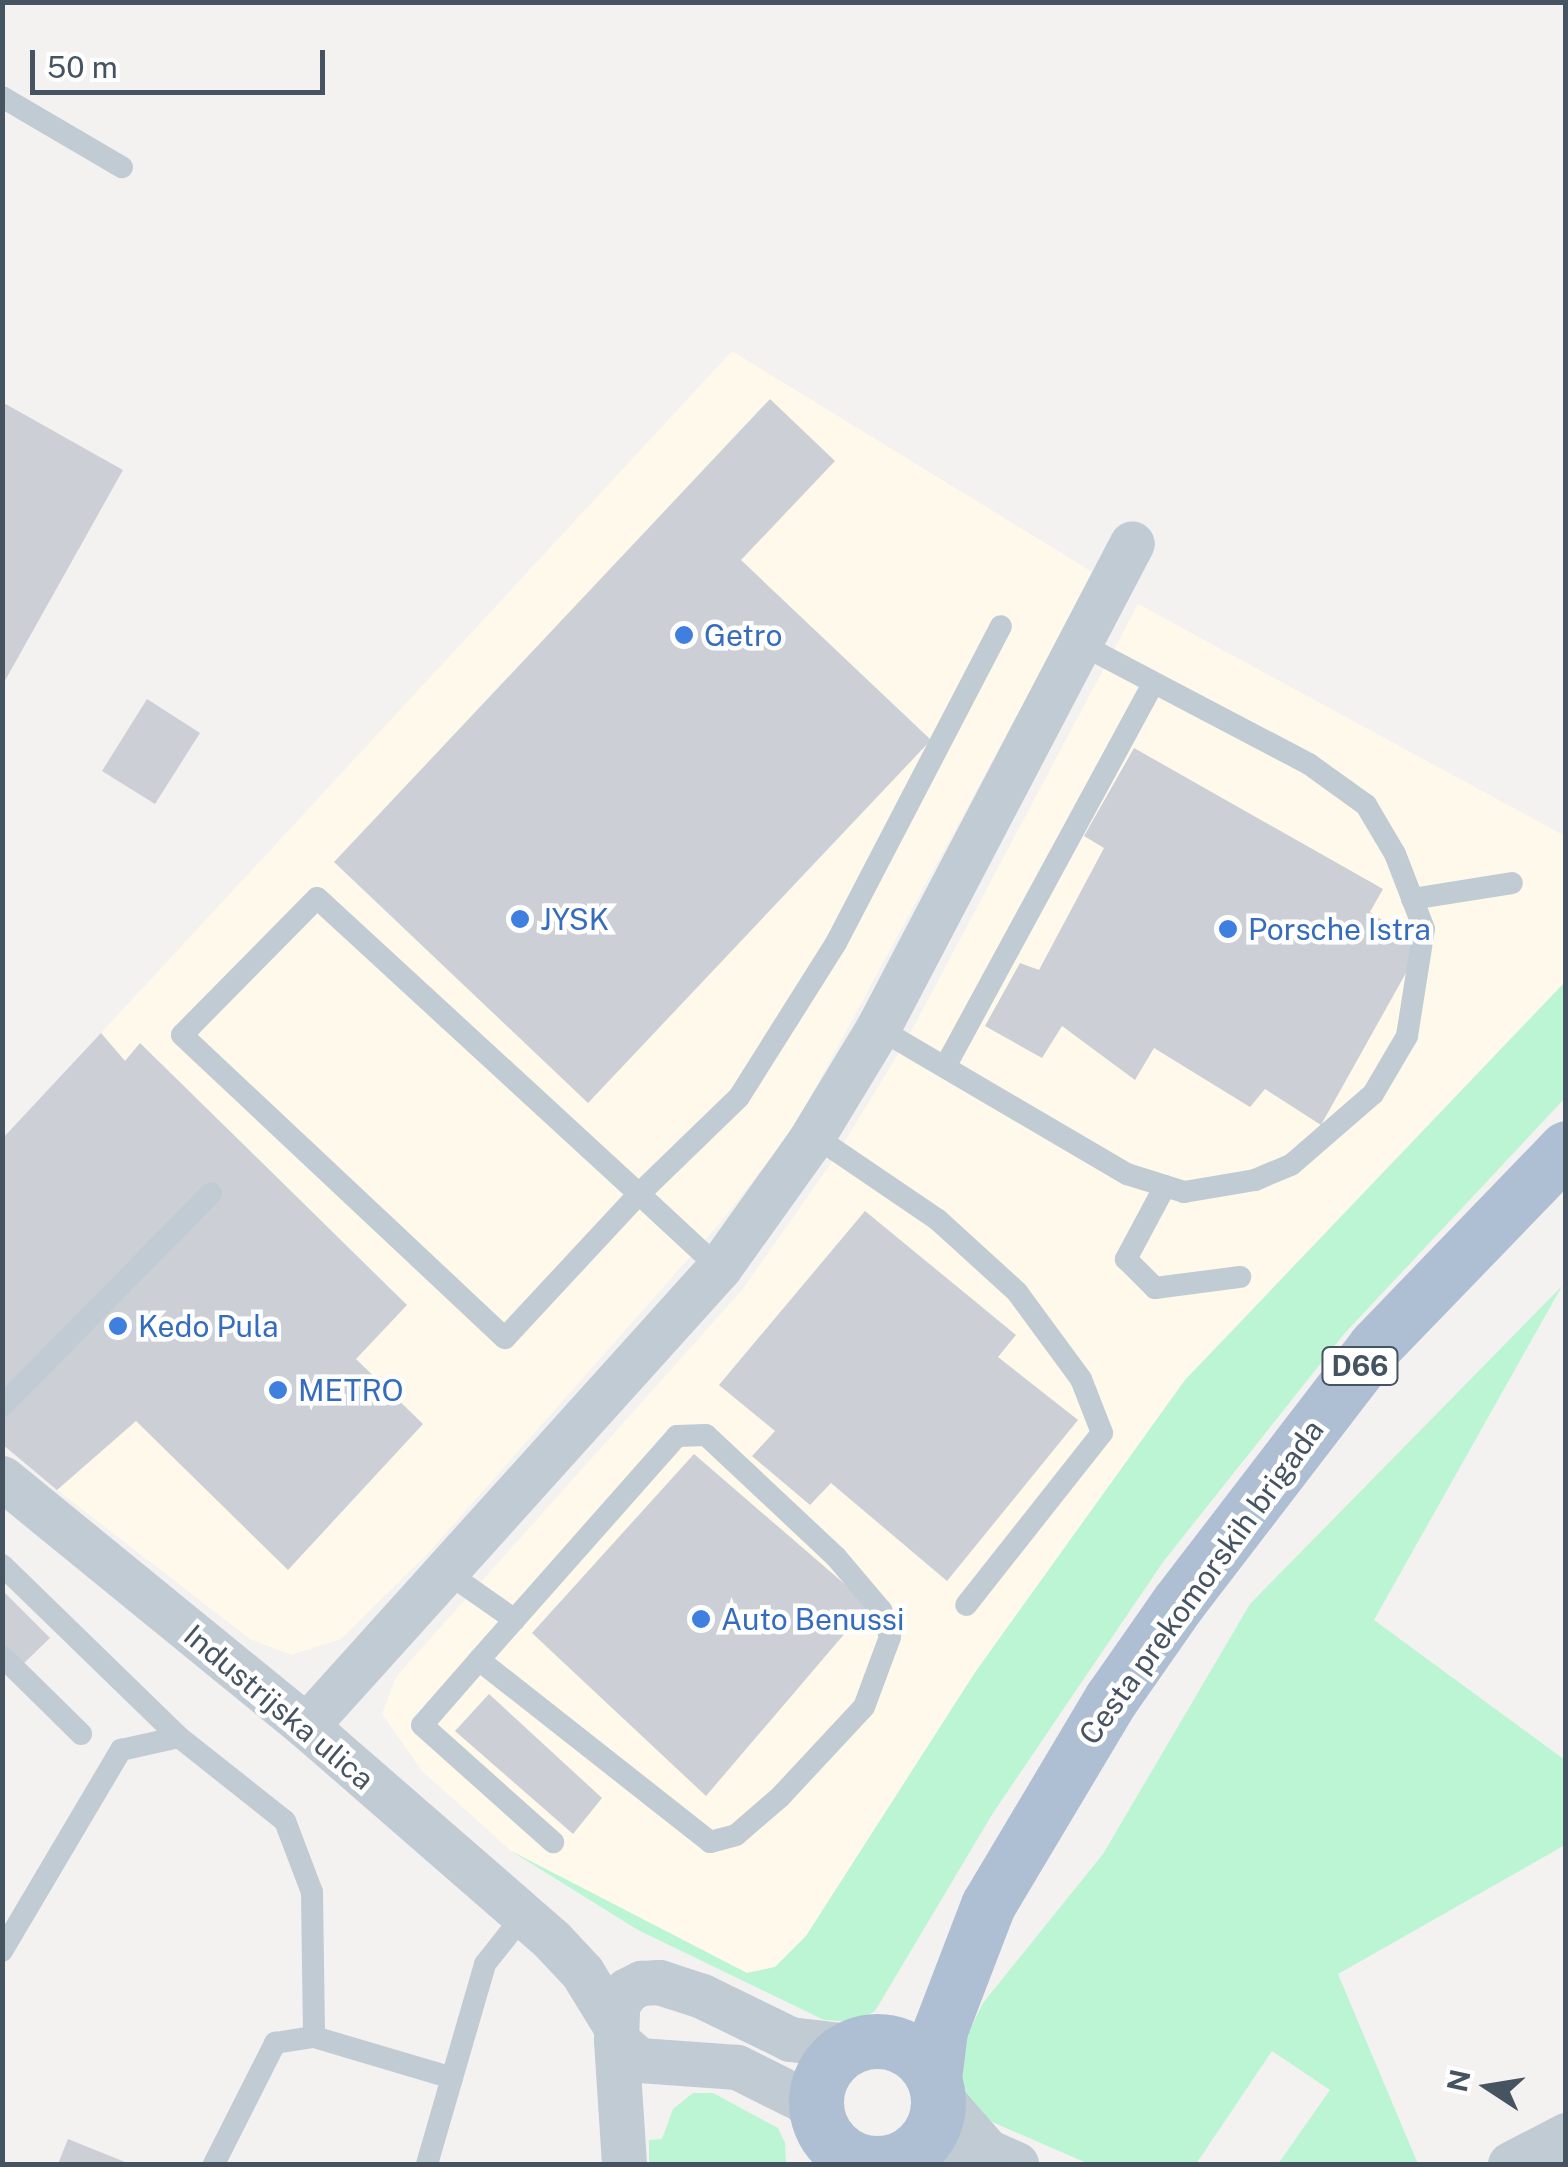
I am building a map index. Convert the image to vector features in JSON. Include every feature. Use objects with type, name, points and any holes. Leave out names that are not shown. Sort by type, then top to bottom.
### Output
[{"type":"main road","name":"Cesta prekomorskih brigada","points":[[936,2087],[940,2030],[988,1905],[1064,1772],[1178,1603],[1375,1346],[1566,1148]]},
{"type":"main road","name":"Cesta prekomorskih brigada","points":[[860,2043],[895,2023],[939,1959],[988,1905]]},
{"type":"main road","points":[[860,2043],[908,2049],[936,2087]]},
{"type":"main road","name":"D66","points":[[825,2140],[822,2076],[860,2043]]},
{"type":"main road","name":"D66","points":[[895,2159],[932,2128],[936,2087]]},
{"type":"main road","points":[[825,2140],[856,2160],[895,2159]]},
{"type":"street","points":[[306,1726],[718,1268],[813,1135],[878,1028],[1132,543]]},
{"type":"street","name":"Industrijska ulica","points":[[2,1478],[306,1726],[538,1928],[582,1972],[615,2032],[624,2152]]},
{"type":"street","name":"Industrijska ulica","points":[[538,1928],[659,1982],[702,1996],[790,2039],[860,2043]]},
{"type":"street","points":[[659,1982],[642,1982],[627,1990],[617,2005],[615,2032],[639,2060],[661,2065],[712,2063],[737,2068],[803,2100],[825,2140]]},
{"type":"street","name":"Industrijska ulica","points":[[624,2152],[632,2107],[661,2065]]},
{"type":"street","points":[[936,2087],[1001,2158]]},
{"type":"street","points":[[1510,2164],[1566,2135]]},
{"type":"street","points":[[895,2159],[1001,2158]]},
{"type":"lane","points":[[2,97],[122,168]]},
{"type":"lane","points":[[718,1268],[638,1194],[317,898],[182,1035],[505,1338],[638,1194],[739,1097],[836,943],[1001,626]]},
{"type":"lane","points":[[878,1028],[1127,1174],[1184,1192],[1254,1180],[1291,1166],[1373,1094],[1407,1036],[1424,929],[1395,854],[1366,804],[1310,764],[1080,644]]},
{"type":"lane","points":[[945,1067],[1153,684]]},
{"type":"lane","points":[[1412,900],[1512,883]]},
{"type":"lane","points":[[813,1135],[938,1220],[1017,1292],[1081,1379],[1102,1433],[966,1605]]},
{"type":"lane","points":[[1165,1186],[1126,1258],[1155,1288],[1240,1277]]},
{"type":"lane","points":[[2,1406],[211,1193]]},
{"type":"lane","points":[[479,1660],[710,1842],[736,1835],[780,1797],[864,1707],[890,1637],[881,1610],[836,1557],[706,1435],[678,1436],[479,1660],[422,1726],[553,1842]]},
{"type":"lane","points":[[2,1564],[179,1737],[285,1821],[312,1892],[314,2036]]},
{"type":"lane","points":[[446,1571],[515,1620]]},
{"type":"lane","points":[[2,1656],[81,1734]]},
{"type":"lane","points":[[2,1951],[121,1750],[179,1737]]},
{"type":"lane","points":[[428,2164],[485,1964],[538,1928]]},
{"type":"lane","points":[[214,2164],[275,2044],[314,2036],[452,2078]]},
{"type":"shaded area","points":[[732,351],[1094,573],[792,1131],[720,1223],[430,1551],[341,1639],[291,1655],[250,1639],[57,1490],[136,1421],[125,1061],[101,1033]]},
{"type":"shaded area","points":[[1138,604],[1565,836],[1565,982],[1185,1380],[976,1671],[806,1936],[775,1967],[747,1973],[511,1851],[422,1771],[382,1714],[396,1677],[743,1289],[834,1159],[906,1041]]},
{"type":"green space","points":[[1565,982],[1565,1098],[1344,1334],[1163,1562],[993,1813],[875,2011],[855,2022],[824,2020],[638,1930],[511,1851],[747,1973],[775,1967],[806,1936],[976,1671],[1185,1380]]},
{"type":"green space","points":[[1562,1286],[1374,1620],[1565,1760],[1565,1845],[1338,1974],[1418,2164],[1278,2164],[1330,2090],[1272,2051],[1196,2164],[1089,2164],[974,2114],[957,2088],[956,2058],[983,2003],[1103,1854],[1250,1604]]},
{"type":"green space","points":[[693,2093],[713,2093],[778,2128],[785,2143],[786,2164],[649,2164],[649,2140],[662,2139],[673,2109]]},
{"type":"building","name":"Getro","points":[[770,399],[835,461],[741,560],[931,740],[588,1103],[334,862]]},
{"type":"building","points":[[2,402],[123,470],[2,686]]},
{"type":"building","points":[[147,699],[200,733],[155,804],[102,771]]},
{"type":"building","name":"Porsche Istra","points":[[1134,748],[1383,889],[1370,912],[1421,946],[1321,1125],[1265,1089],[1250,1107],[1154,1048],[1135,1080],[1062,1026],[1042,1058],[985,1026],[1020,963],[1039,970],[1104,848],[1084,836]]},
{"type":"building","name":"Kedo Pula","points":[[101,1033],[125,1061],[140,1043],[407,1305],[356,1359],[423,1424],[288,1570],[136,1421],[57,1490],[2,1444],[2,1139]]},
{"type":"building","points":[[865,1211],[1016,1335],[998,1357],[1078,1420],[947,1581],[831,1483],[810,1505],[752,1456],[775,1431],[719,1385]]},
{"type":"building","name":"Auto Benussi","points":[[694,1454],[869,1605],[706,1796],[532,1633]]},
{"type":"building","points":[[2,1590],[50,1638],[22,1665],[2,1645]]},
{"type":"building","points":[[489,1694],[602,1798],[573,1834],[455,1731]]},
{"type":"building","points":[[68,2139],[130,2164],[58,2164]]},
{"type":"place","name":"Getro","points":[[684,635]]},
{"type":"place","name":"JYSK","points":[[520,919]]},
{"type":"place","name":"Porsche Istra","points":[[1228,929]]},
{"type":"place","name":"Kedo Pula","points":[[118,1326]]},
{"type":"place","name":"METRO","points":[[278,1390]]},
{"type":"place","name":"Auto Benussi","points":[[701,1619]]}]
